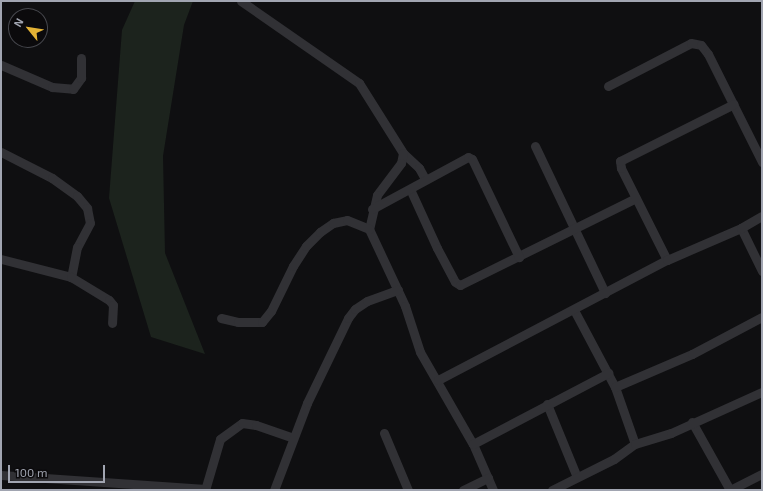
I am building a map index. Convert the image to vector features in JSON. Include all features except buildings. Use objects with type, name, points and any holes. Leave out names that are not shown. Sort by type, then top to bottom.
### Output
[{"type":"street","points":[[241,1],[359,82],[403,154],[419,168],[425,178]]},
{"type":"street","points":[[608,86],[691,43],[701,45],[708,54],[762,162]]},
{"type":"street","points":[[1,65],[52,87],[73,89],[81,78],[81,58]]},
{"type":"street","points":[[667,260],[621,168],[622,159],[734,104]]},
{"type":"street","points":[[534,146],[605,293]]},
{"type":"street","points":[[1,152],[52,178],[77,196],[87,208],[90,223],[77,246],[71,277]]},
{"type":"street","points":[[403,154],[398,168],[377,195],[372,209],[369,229],[398,290],[420,352],[438,380],[473,444],[493,490]]},
{"type":"street","points":[[372,209],[410,189],[425,178],[468,157],[472,159],[518,257]]},
{"type":"street","points":[[410,189],[437,248],[456,282],[460,285],[575,230],[636,198]]},
{"type":"street","points":[[438,380],[667,260],[741,228],[762,216]]},
{"type":"street","points":[[221,318],[238,322],[262,322],[270,311],[296,261],[320,232],[333,223],[347,220],[369,229]]},
{"type":"street","points":[[741,228],[762,271]]},
{"type":"street","points":[[1,259],[71,277],[109,300],[113,305],[112,323]]},
{"type":"street","points":[[274,490],[293,438],[322,369],[348,318],[355,309],[367,301],[398,290]]},
{"type":"street","points":[[574,310],[615,387],[635,444]]},
{"type":"street","points":[[615,387],[692,354],[762,317]]},
{"type":"street","points":[[473,444],[608,373]]},
{"type":"street","points":[[552,490],[614,459],[635,444],[661,437],[762,392]]},
{"type":"street","points":[[547,404],[576,478]]},
{"type":"street","points":[[692,422],[730,490],[762,474]]},
{"type":"street","points":[[1,475],[206,489],[220,439],[242,424],[256,424],[293,438]]},
{"type":"street","points":[[384,433],[408,490]]},
{"type":"street","points":[[463,490],[488,478]]},
{"type":"shaded area","points":[[135,1],[193,1],[184,25],[163,156],[165,253],[205,354],[151,337],[109,198],[122,30]]}]
